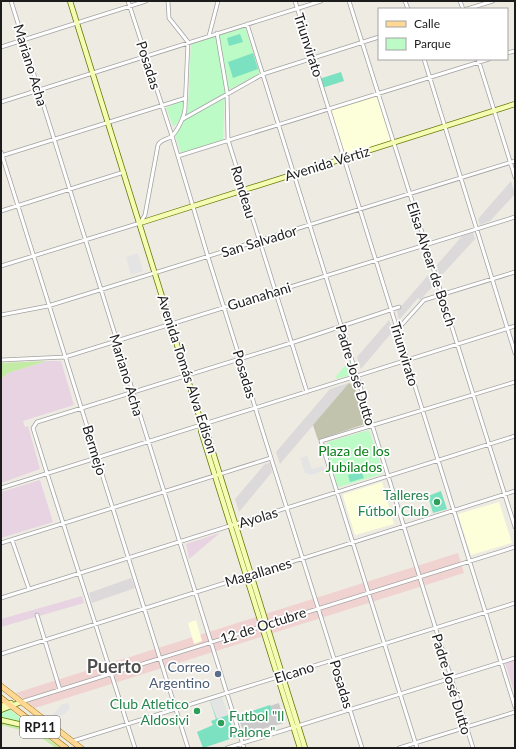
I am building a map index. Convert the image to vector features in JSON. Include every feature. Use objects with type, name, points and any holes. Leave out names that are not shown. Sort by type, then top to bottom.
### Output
[{"type":"main road","name":"Avenida Tomás Alva Edison","points":[[70,1],[156,273],[202,425],[206,430],[217,474]]},
{"type":"main road","name":"Avenida Vértiz","points":[[140,223],[515,104]]},
{"type":"main road","name":"Avenida Tomás Alva Edison","points":[[202,425],[201,431],[217,474],[296,726],[305,748]]},
{"type":"main road","name":"RP11","points":[[1,686],[82,748]]},
{"type":"main road","name":"RP11","points":[[1,698],[66,748]]},
{"type":"main road","name":"12 de Octubre","points":[[11,705],[21,702]]},
{"type":"main road","points":[[1,706],[11,705]]},
{"type":"main road","points":[[1,710],[11,705]]},
{"type":"main road","points":[[1,720],[42,729]]},
{"type":"main road","name":"Avenida Tomás Alva Edison","points":[[296,726],[300,748]]},
{"type":"street","name":"Mariano Acha","points":[[11,1],[244,748]]},
{"type":"street","name":"Posadas","points":[[128,1],[172,136],[208,257],[362,748]]},
{"type":"street","points":[[1,46],[146,1]]},
{"type":"street","points":[[1,266],[140,223],[145,215],[158,145],[160,141],[172,136],[183,119],[186,98],[188,42],[169,18],[168,1]]},
{"type":"street","points":[[209,36],[218,1]]},
{"type":"street","name":"Triunvirato","points":[[295,1],[515,707]]},
{"type":"street","points":[[1,102],[92,72],[321,1]]},
{"type":"street","name":"Elisa Alvear de Bosch","points":[[349,1],[515,527]]},
{"type":"street","points":[[470,8],[493,1]]},
{"type":"street","name":"Padre José Dutto","points":[[247,24],[357,376],[371,426],[473,748]]},
{"type":"street","name":"Rondeau","points":[[217,33],[228,92],[228,140],[307,392]]},
{"type":"street","points":[[183,119],[228,92],[263,74],[378,37]]},
{"type":"street","points":[[424,60],[515,353]]},
{"type":"street","points":[[178,156],[278,124],[329,110],[429,78],[478,60],[515,177]]},
{"type":"street","points":[[1,154],[186,98]]},
{"type":"street","name":"Bermejo","points":[[1,154],[188,748]]},
{"type":"street","name":"San Salvador","points":[[1,315],[48,306],[515,161]]},
{"type":"street","points":[[1,211],[124,172]]},
{"type":"street","name":"Guanahani","points":[[1,360],[65,357],[515,217]]},
{"type":"street","points":[[397,330],[422,302],[515,272]]},
{"type":"street","points":[[135,748],[110,674],[33,428],[35,424],[37,422],[291,343],[399,307]]},
{"type":"street","points":[[1,488],[515,326]]},
{"type":"street","points":[[417,748],[321,441],[422,409],[515,382]]},
{"type":"street","name":"Ayolas","points":[[1,598],[515,436]]},
{"type":"street","points":[[1,543],[271,458]]},
{"type":"street","name":"Magallanes","points":[[1,654],[195,591],[515,491]]},
{"type":"street","points":[[12,540],[29,589]]},
{"type":"street","name":"12 de Octubre","points":[[21,702],[515,546]]},
{"type":"street","name":"Elcano","points":[[73,741],[515,602]]},
{"type":"street","points":[[37,615],[60,690]]},
{"type":"street","points":[[228,748],[515,658]]},
{"type":"street","points":[[399,748],[515,712]]},
{"type":"shaded area","points":[[378,94],[394,143],[344,158],[329,109]]},
{"type":"shaded area","points":[[511,181],[515,194],[490,221],[480,225],[478,219]]},
{"type":"shaded area","points":[[473,233],[475,239],[440,277],[437,265],[462,236]]},
{"type":"shaded area","points":[[138,253],[143,271],[131,275],[126,257]]},
{"type":"shaded area","points":[[430,273],[434,285],[420,300],[418,298],[399,320],[397,311]]},
{"type":"shaded area","points":[[389,320],[393,331],[361,369],[357,357]]},
{"type":"shaded area","points":[[47,361],[61,361],[74,405],[23,421],[25,427],[28,426],[40,469],[1,483],[1,379],[8,373]]},
{"type":"shaded area","points":[[349,383],[280,464],[276,452],[330,389]]},
{"type":"shaded area","points":[[349,383],[354,386],[365,424],[318,440],[313,425]]},
{"type":"shaded area","points":[[307,456],[312,469],[323,466],[325,470],[311,475],[305,473],[300,458]]},
{"type":"shaded area","points":[[270,463],[272,472],[239,512],[235,499],[265,464]]},
{"type":"shaded area","points":[[40,480],[53,522],[1,538],[1,492]]},
{"type":"shaded area","points":[[382,482],[394,524],[355,535],[343,496],[344,494]]},
{"type":"shaded area","points":[[499,502],[512,543],[471,555],[458,514]]},
{"type":"shaded area","points":[[220,533],[189,559],[186,544]]},
{"type":"shaded area","points":[[458,553],[464,573],[35,708],[16,693]]},
{"type":"shaded area","points":[[131,578],[135,588],[92,603],[89,593]]},
{"type":"shaded area","points":[[82,596],[84,603],[1,627],[1,619]]},
{"type":"shaded area","points":[[196,620],[202,641],[194,644],[188,623]]},
{"type":"shaded area","points":[[515,660],[515,695],[505,663]]},
{"type":"shaded area","points":[[221,697],[228,715],[217,719],[210,701]]},
{"type":"shaded area","points":[[68,703],[70,708],[65,714],[61,715],[56,721],[51,717],[61,705]]},
{"type":"shaded area","points":[[279,703],[284,723],[244,734],[238,716]]},
{"type":"green space","points":[[245,27],[260,73],[225,92],[223,140],[181,153],[175,135],[184,120],[188,108],[191,44]]},
{"type":"green space","points":[[240,34],[243,42],[229,46],[227,38]]},
{"type":"green space","points":[[253,53],[258,69],[233,78],[228,62]]},
{"type":"green space","points":[[341,72],[344,81],[322,88],[319,79]]},
{"type":"green space","points":[[181,101],[184,103],[182,115],[176,125],[173,126],[166,108]]},
{"type":"green space","points":[[350,360],[354,374],[337,379],[336,376]]},
{"type":"green space","points":[[47,361],[8,373],[1,379],[1,363]]},
{"type":"green space","name":"Plaza de los Jubilados","points":[[369,430],[383,471],[382,474],[339,487],[337,485],[326,444],[328,442]]},
{"type":"green space","points":[[361,471],[364,478],[350,482],[348,475]]},
{"type":"green space","name":"Talleres Fútbol Club","points":[[441,491],[447,509],[433,513],[428,496]]},
{"type":"green space","name":"Futbol \"Il Palone\"","points":[[221,697],[236,737],[203,748],[197,732],[213,725],[211,721],[216,719],[210,701]]},
{"type":"green space","points":[[270,705],[273,714],[255,720],[252,711]]},
{"type":"green space","points":[[9,709],[27,722],[27,724],[1,717],[1,712]]},
{"type":"green space","points":[[1,722],[37,731],[61,748],[56,748],[36,734],[1,725]]},
{"type":"place","name":"Talleres Fútbol Club","points":[[437,502]]},
{"type":"place","name":"Correo Argentino","points":[[218,674]]},
{"type":"place","name":"Club Atletico Aldosivi","points":[[197,711]]},
{"type":"place","name":"Futbol \"Il Palone\"","points":[[221,723]]},
{"type":"district","name":"Puerto","points":[[114,666]]}]
